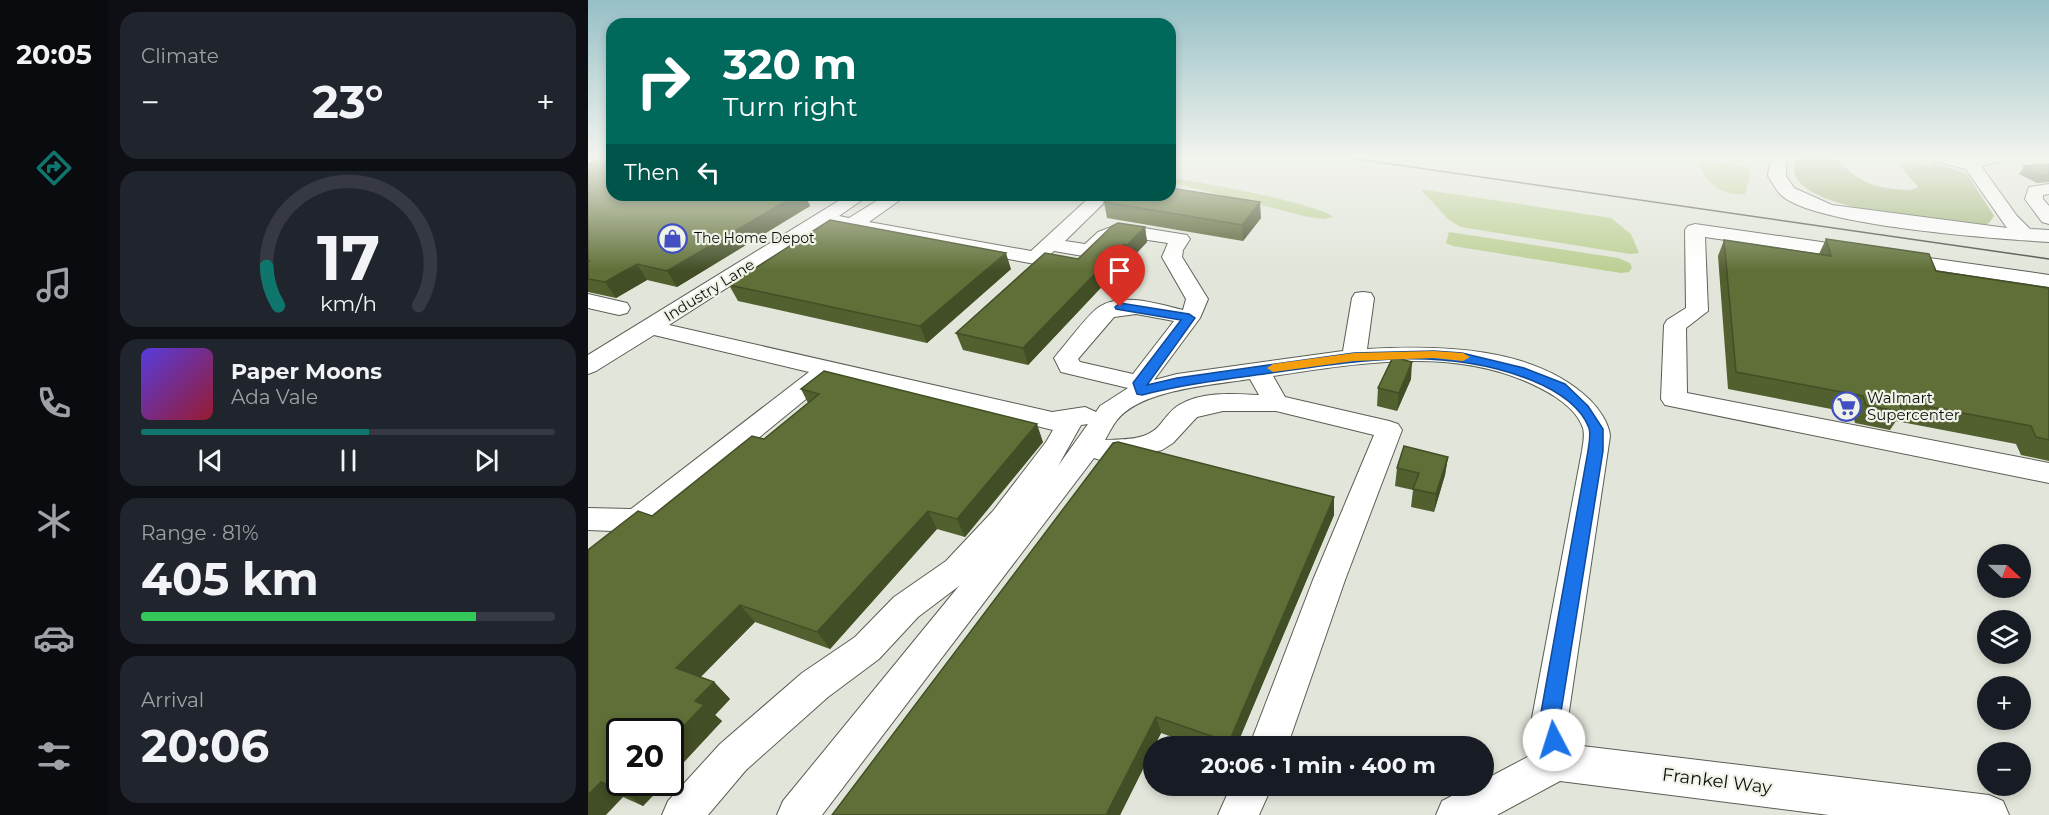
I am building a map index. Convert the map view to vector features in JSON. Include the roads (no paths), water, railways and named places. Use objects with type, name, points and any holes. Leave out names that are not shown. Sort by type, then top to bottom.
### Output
[{"type":"street","points":[[1795,195],[1828,210],[1982,232],[2049,236]]},
{"type":"street","points":[[1991,195],[2024,234]]},
{"type":"street","points":[[2034,195],[2034,199],[2049,218]]},
{"type":"street","name":"Industry Lane","points":[[588,366],[851,201]]},
{"type":"street","points":[[853,224],[889,201]]},
{"type":"street","points":[[822,219],[1035,258],[1096,201]]},
{"type":"street","points":[[797,815],[1084,452],[1109,412],[1140,387],[1194,310],[1197,299],[1172,257],[1173,250],[1180,239],[1119,230],[1105,236],[1089,251],[1049,244]]},
{"type":"street","points":[[2049,281],[1695,230],[1697,311],[1675,325],[1674,399],[2049,473]]},
{"type":"street","points":[[1354,357],[1363,298]]},
{"type":"street","points":[[588,301],[620,308]]},
{"type":"street","points":[[1189,318],[1128,307],[1113,308],[1106,312],[1066,358],[1070,367],[1140,387],[1354,357],[1434,354],[1462,357],[1495,363],[1560,387],[1584,409],[1596,429],[1596,451],[1550,718],[1558,762],[1456,815]]},
{"type":"street","points":[[650,327],[1052,421],[1109,412]]},
{"type":"street","points":[[588,519],[637,521],[829,369]]},
{"type":"street","points":[[1258,370],[1276,404]]},
{"type":"street","points":[[1084,452],[1141,445],[1160,439],[1180,416],[1190,409],[1205,404],[1276,404],[1389,430],[1329,580],[1272,736]]},
{"type":"street","points":[[682,815],[733,757],[814,685],[867,648],[906,607],[957,570],[1003,519],[1056,448],[1072,418]]},
{"type":"street","name":"Frankel Way","points":[[1558,762],[1989,815]]},
{"type":"street","points":[[1238,815],[1247,796]]},
{"type":"street","points":[[1258,815],[1259,796]]},
{"type":"tram line","points":[[1606,195],[2049,259]]},
{"type":"place","name":"The Home Depot","points":[[673,238]]},
{"type":"place","name":"Walmart Supercenter","points":[[1846,406]]}]
